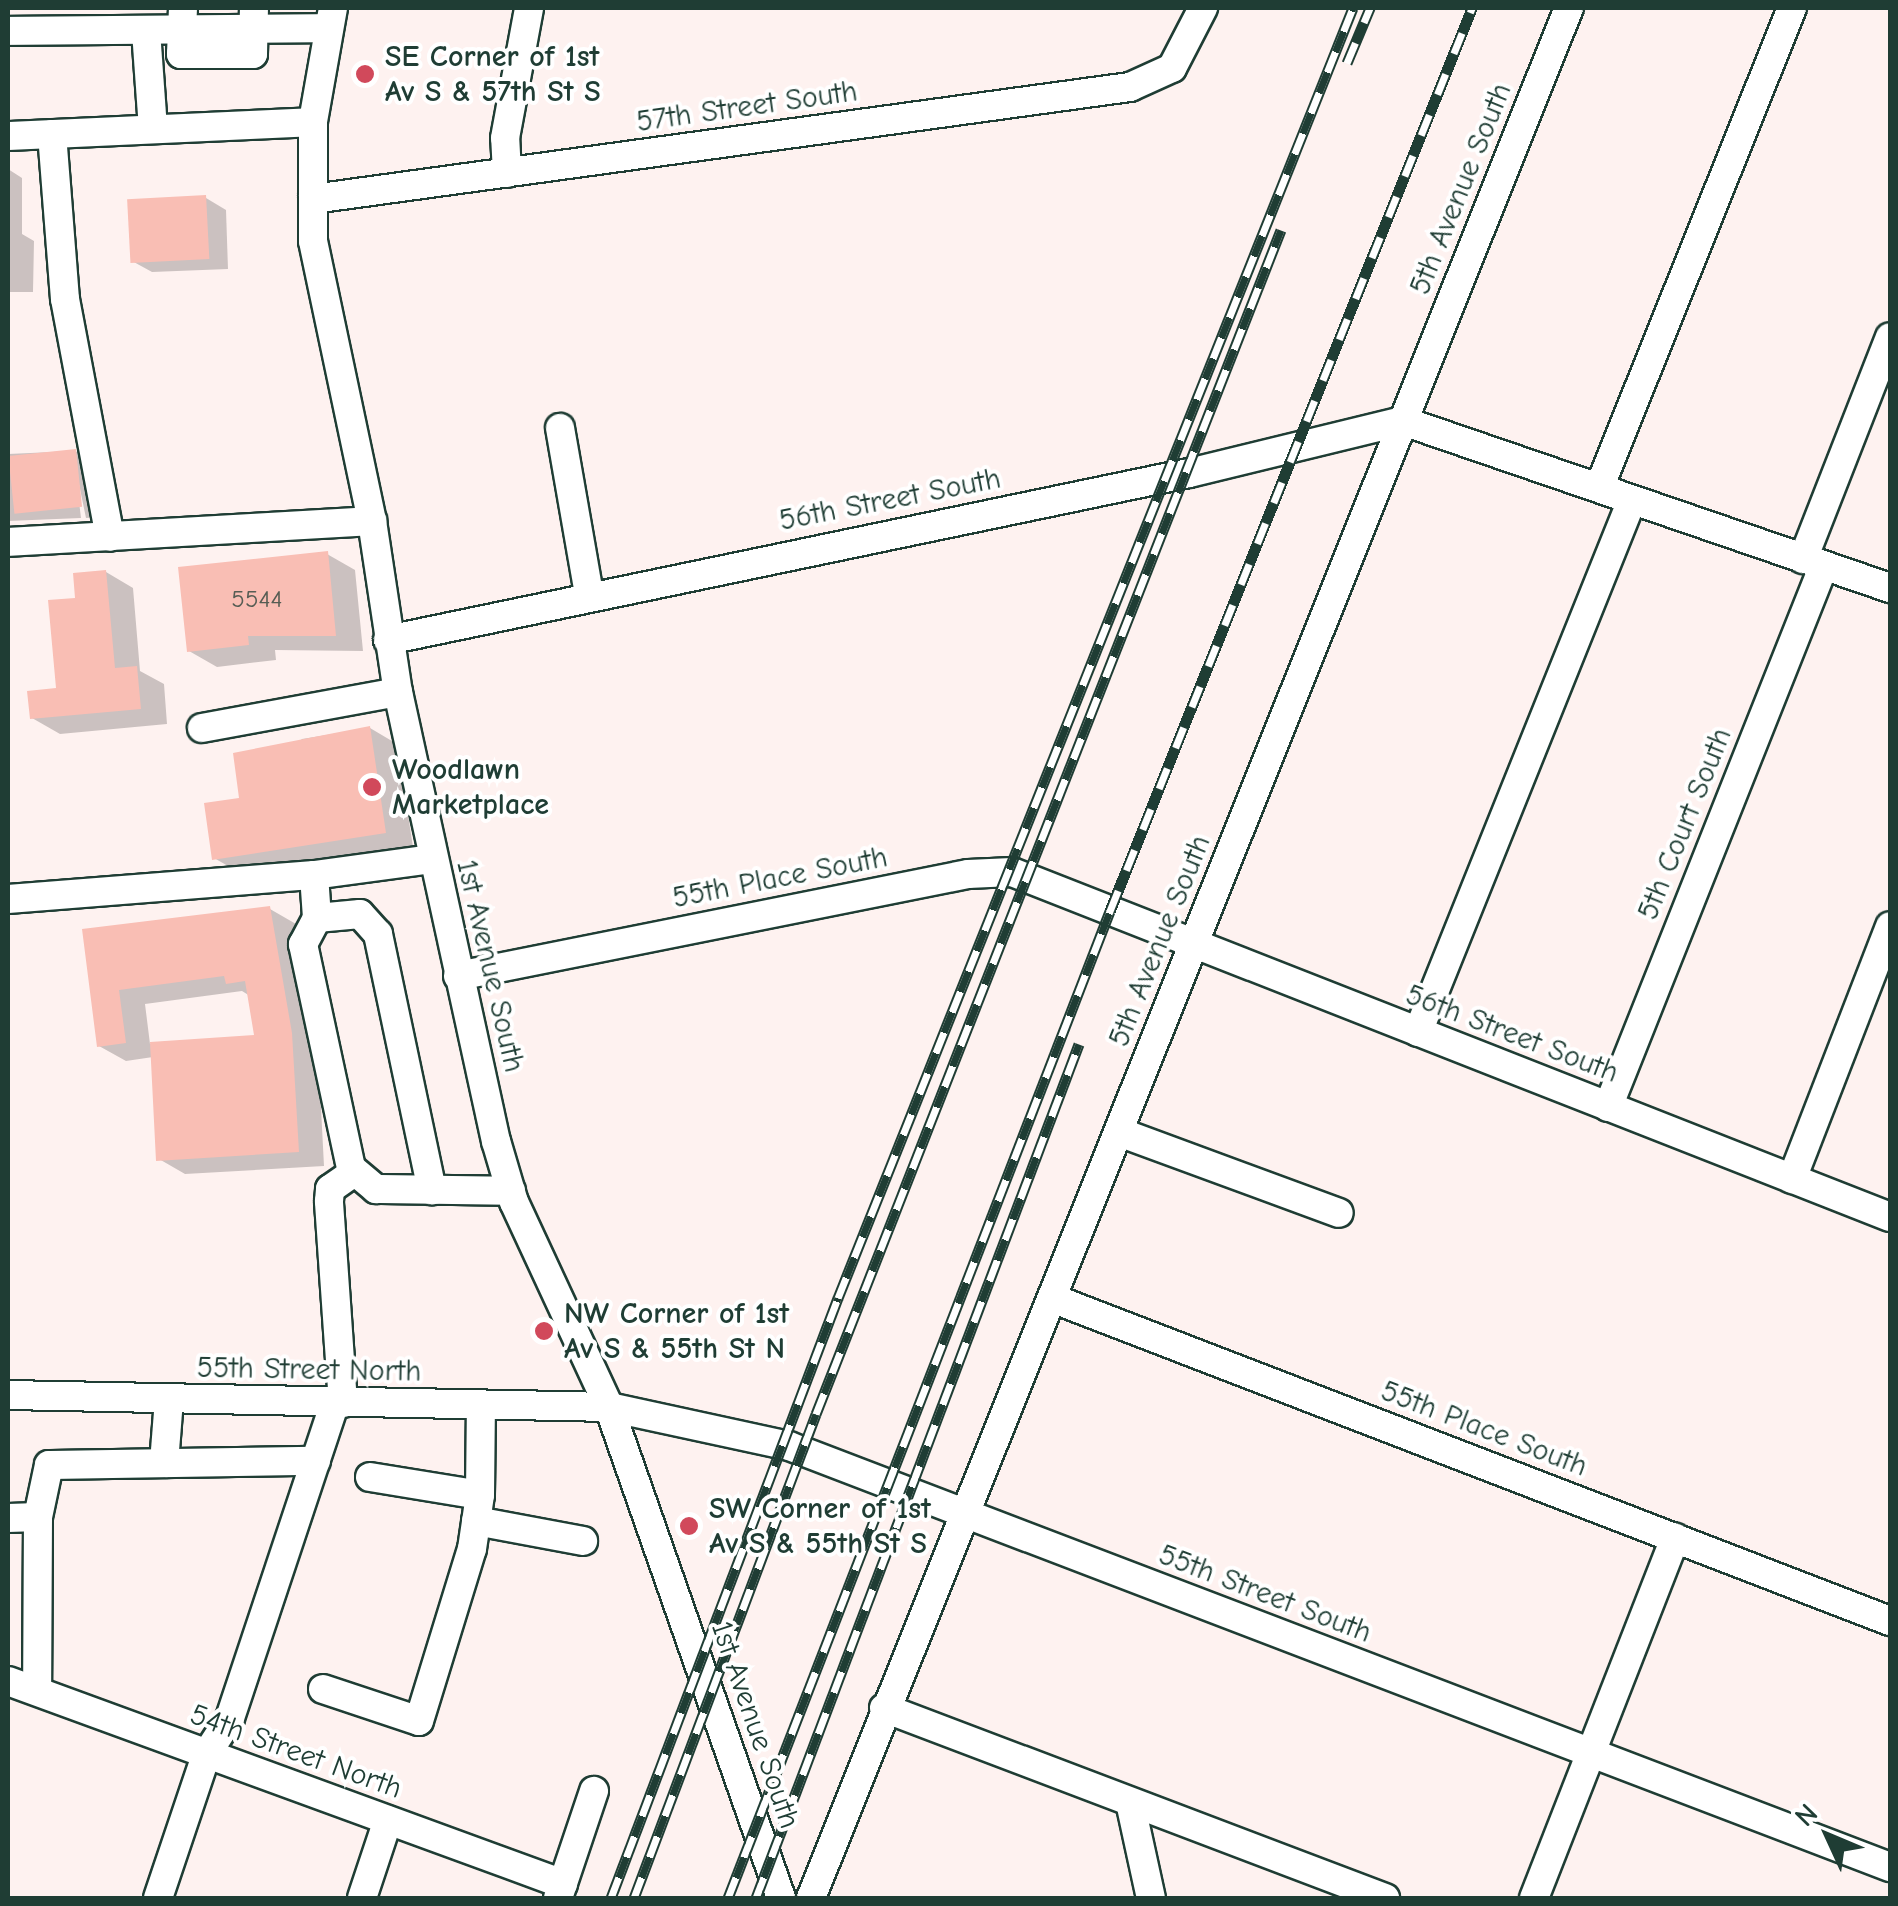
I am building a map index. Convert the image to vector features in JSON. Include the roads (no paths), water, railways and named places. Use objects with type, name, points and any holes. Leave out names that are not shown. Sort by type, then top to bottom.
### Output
[{"type":"street","points":[[507,173],[506,138],[530,8]]},
{"type":"street","name":"57th Street South","points":[[313,200],[1130,87],[1172,68],[1203,8]]},
{"type":"street","name":"5th Avenue South","points":[[811,1898],[1569,8]]},
{"type":"street","points":[[1599,488],[1792,8]]},
{"type":"street","points":[[8,31],[146,32],[181,20],[331,18]]},
{"type":"street","name":"1st Avenue South","points":[[331,18],[313,122],[313,241],[372,521],[398,692],[458,976],[511,1191],[609,1407],[781,1898]]},
{"type":"street","points":[[146,32],[153,129]]},
{"type":"street","points":[[8,136],[313,122]]},
{"type":"street","points":[[52,134],[66,299],[110,536]]},
{"type":"street","name":"5th Court South","points":[[1608,1106],[1813,562],[1890,337]]},
{"type":"street","points":[[1403,421],[1890,588]]},
{"type":"street","name":"56th Street South","points":[[388,640],[589,594],[1189,473],[1403,421]]},
{"type":"street","points":[[560,428],[589,594]]},
{"type":"street","points":[[1418,1032],[1632,500]]},
{"type":"street","points":[[8,542],[372,521]]},
{"type":"street","points":[[202,728],[398,692]]},
{"type":"street","points":[[8,898],[314,875],[433,859]]},
{"type":"street","name":"55th Place South","points":[[458,976],[989,871],[1012,872],[1110,911]]},
{"type":"street","points":[[314,875],[317,918],[304,944],[354,1172],[376,1189],[511,1191]]},
{"type":"street","name":"56th Street South","points":[[1110,911],[1890,1217]]},
{"type":"street","points":[[317,918],[360,914],[378,934],[432,1190]]},
{"type":"street","points":[[1792,1179],[1890,926]]},
{"type":"street","points":[[1119,1132],[1339,1213]]},
{"type":"street","points":[[158,1898],[206,1755],[230,1718],[339,1403],[328,1202],[330,1189],[354,1172]]},
{"type":"street","name":"55th Place South","points":[[1054,1299],[1890,1621]]},
{"type":"street","name":"55th Street North","points":[[8,1396],[609,1407]]},
{"type":"street","points":[[164,1462],[168,1399]]},
{"type":"street","points":[[323,1688],[419,1722],[478,1508],[480,1405]]},
{"type":"street","name":"55th Street South","points":[[609,1407],[789,1446],[1890,1867]]},
{"type":"street","points":[[37,1690],[38,1517],[49,1465],[316,1461]]},
{"type":"street","points":[[370,1478],[583,1541]]},
{"type":"street","points":[[8,1518],[38,1517]]},
{"type":"street","points":[[1534,1898],[1676,1538]]},
{"type":"street","name":"54th Street North","points":[[8,1681],[388,1820],[560,1891]]},
{"type":"street","points":[[884,1708],[1385,1898]]},
{"type":"street","points":[[560,1891],[594,1791]]},
{"type":"street","points":[[1130,1802],[1152,1898]]},
{"type":"street","points":[[362,1898],[388,1820]]},
{"type":"railway","points":[[611,1898],[838,1298],[1353,8]]},
{"type":"railway","points":[[1347,63],[1370,8]]},
{"type":"railway","points":[[728,1898],[1110,911],[1472,8]]},
{"type":"railway","points":[[634,1898],[816,1414],[1281,230]]},
{"type":"railway","points":[[756,1898],[1079,1044]]},
{"type":"place","name":"SE Corner of 1st Av S & 57th St S","points":[[365,74]]},
{"type":"place","name":"Woodlawn Marketplace","points":[[372,787]]},
{"type":"place","name":"NW Corner of 1st Av S & 55th St N","points":[[544,1331]]},
{"type":"place","name":"SW Corner of 1st Av S & 55th St S","points":[[689,1526]]}]
